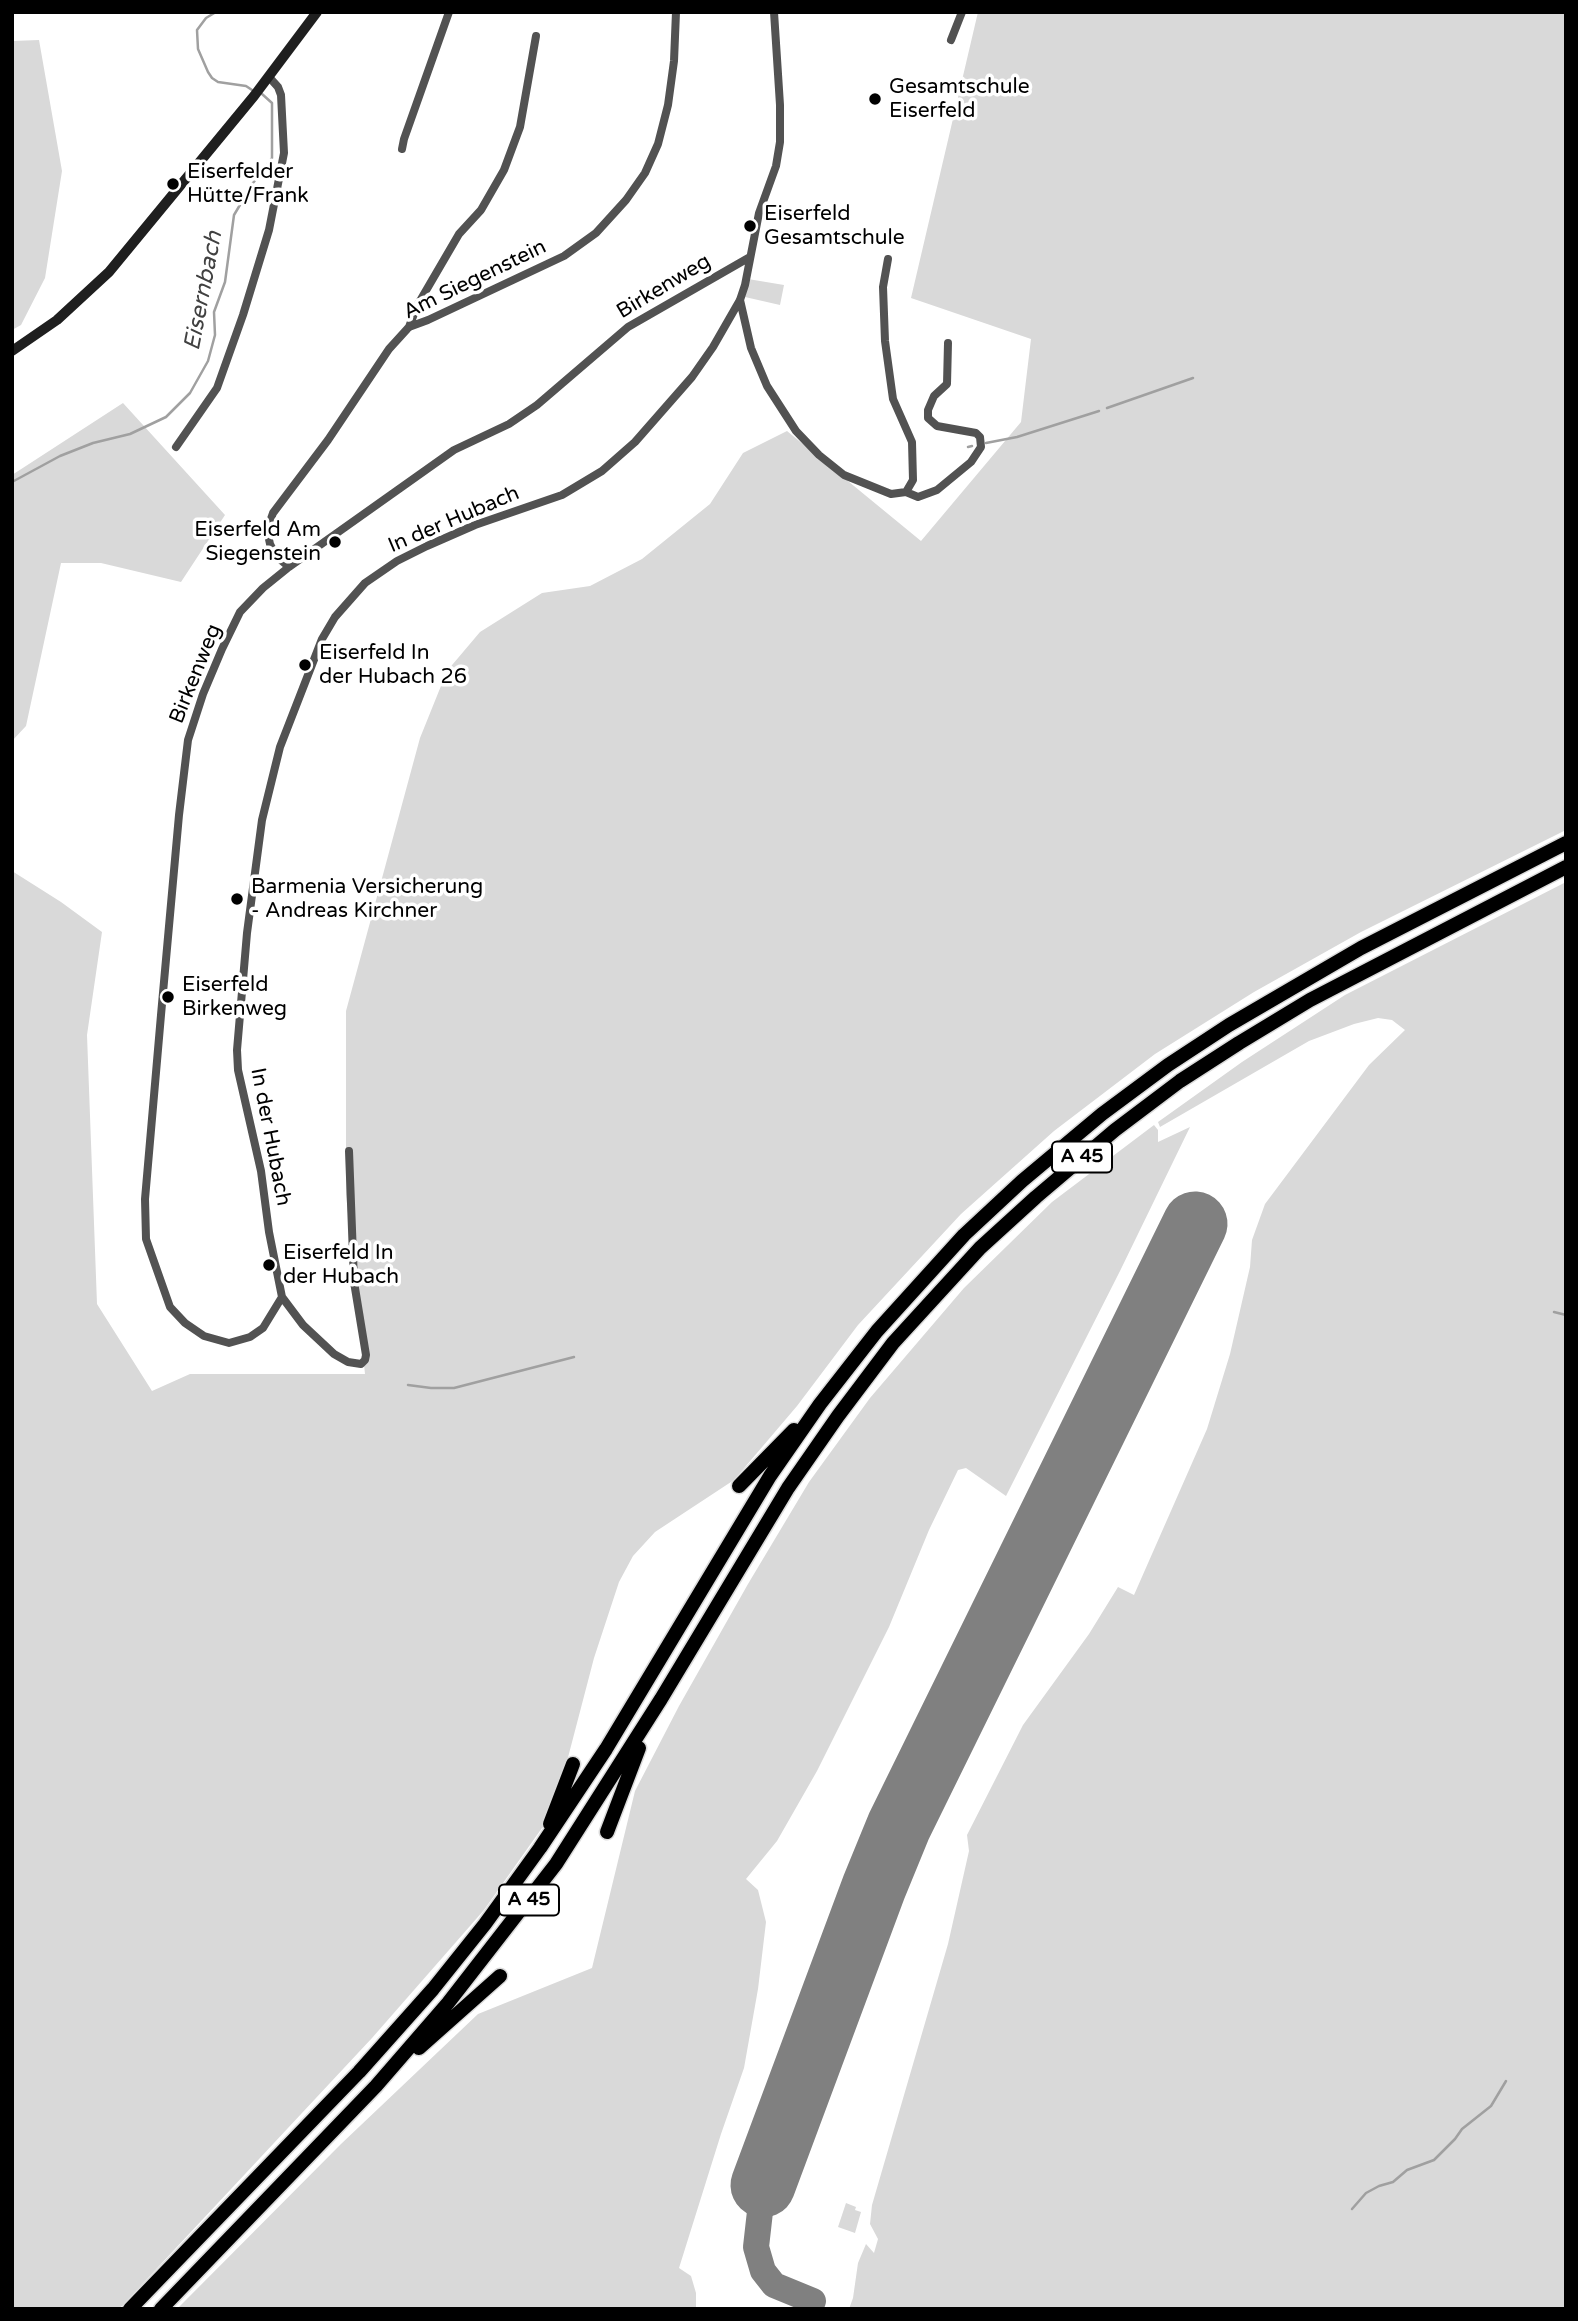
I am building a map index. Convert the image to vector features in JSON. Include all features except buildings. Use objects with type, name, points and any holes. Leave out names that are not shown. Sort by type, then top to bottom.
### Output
[{"type":"highway","name":"A 45","points":[[131,2309],[359,2072],[424,1999],[485,1924],[540,1848],[643,1689],[771,1476],[820,1404],[877,1331],[964,1235],[1021,1181],[1102,1114],[1208,1038],[1361,948],[1566,844]]},
{"type":"highway","name":"A 45","points":[[161,2309],[376,2086],[448,2003],[556,1864],[662,1699],[788,1488],[893,1343],[980,1248],[1115,1129],[1180,1081],[1310,1000],[1566,867]]},
{"type":"highway","points":[[739,1486],[820,1404]]},
{"type":"highway","points":[[607,1832],[636,1753],[662,1699]]},
{"type":"highway","points":[[540,1848],[573,1764]]},
{"type":"highway","points":[[376,2086],[500,1976]]},
{"type":"main road","points":[[12,351],[57,320],[109,272],[269,77],[317,12]]},
{"type":"street","points":[[402,149],[449,12]]},
{"type":"street","name":"Am Siegenstein","points":[[289,567],[276,556],[270,544],[267,530],[273,513],[328,440],[389,349],[409,327],[564,256],[596,233],[626,200],[645,173],[658,144],[668,105],[674,61],[676,12]]},
{"type":"street","points":[[774,12],[780,142],[776,166],[759,214],[740,300],[751,348],[767,386],[796,431],[819,455],[844,475],[891,494],[906,492],[918,497],[937,490],[971,462],[981,447],[980,437],[976,433],[937,426],[928,418],[928,410],[934,397],[947,383],[948,343]]},
{"type":"street","points":[[951,40],[962,12]]},
{"type":"street","points":[[409,327],[417,306],[459,234],[481,210],[504,170],[520,127],[536,36]]},
{"type":"street","points":[[176,447],[217,388],[269,230],[284,153],[281,95],[269,77]]},
{"type":"street","name":"Birkenweg","points":[[282,1297],[267,1322],[250,1337],[229,1343],[220,1342],[195,1331],[170,1307],[146,1239],[145,1199],[179,815],[188,740],[203,694],[240,612],[263,588],[289,567],[454,450],[509,424],[537,405],[628,327],[750,257]]},
{"type":"street","points":[[888,260],[883,287],[885,341],[893,399],[912,442],[913,480],[906,492]]},
{"type":"street","name":"In der Hubach","points":[[349,1151],[354,1282],[366,1354],[361,1364],[334,1354],[303,1325],[282,1297],[261,1171],[238,1070],[237,1050],[247,933],[262,820],[280,747],[322,639],[335,617],[365,583],[397,561],[475,526],[562,495],[602,471],[635,442],[692,377],[740,300]]},
{"type":"shaded area","points":[[978,12],[1566,12],[1566,830],[1361,932],[1254,992],[1155,1054],[1054,1131],[961,1214],[858,1325],[797,1406],[734,1480],[655,1532],[633,1556],[619,1582],[594,1658],[554,1811],[484,1910],[372,2038],[119,2309],[12,2309],[12,871],[102,932],[87,1035],[97,1304],[152,1391],[190,1374],[365,1374],[346,1194],[346,1011],[420,738],[447,671],[480,632],[542,593],[590,586],[642,559],[710,504],[743,453],[787,431],[921,541],[1021,422],[1031,339],[911,298]]},
{"type":"shaded area","points":[[39,40],[62,171],[45,278],[21,325],[12,330],[12,41]]},
{"type":"shaded area","points":[[748,279],[784,285],[780,305],[745,297]]},
{"type":"shaded area","points":[[123,403],[225,515],[181,582],[101,563],[61,563],[26,726],[12,741],[12,475]]},
{"type":"shaded area","points":[[1566,882],[1566,2309],[849,2309],[858,2263],[866,2244],[874,2253],[878,2239],[870,2224],[872,2205],[948,1944],[969,1851],[967,1835],[1023,1725],[1089,1634],[1118,1587],[1134,1595],[1207,1429],[1230,1354],[1250,1267],[1252,1240],[1265,1204],[1369,1065],[1405,1030],[1392,1020],[1378,1018],[1354,1024],[1309,1041],[1160,1127],[1158,1122],[1242,1062],[1345,995]]},
{"type":"shaded area","points":[[1154,1125],[1158,1130],[1158,1142],[1190,1127],[1006,1496],[966,1468],[958,1470],[929,1530],[889,1627],[817,1771],[777,1841],[746,1879],[758,1890],[766,1922],[744,2068],[679,2268],[691,2276],[696,2293],[696,2309],[177,2309],[341,2144],[478,2014],[592,1968],[635,1791],[679,1706],[809,1482],[870,1398],[964,1288],[1052,1202]]},
{"type":"shaded area","points":[[846,2203],[861,2212],[855,2233],[838,2227]]},
{"type":"waterway","name":"Eisernbach","points":[[216,12],[206,18],[197,30],[198,49],[208,72],[218,82],[246,86],[252,90]]},
{"type":"waterway","name":"Eisernbach","points":[[12,482],[60,456],[93,443],[130,434],[166,417],[190,393],[208,361],[215,335],[214,312],[225,282],[234,215],[272,158],[272,103],[262,94]]},
{"type":"waterway","points":[[1107,408],[1193,378]]},
{"type":"waterway","points":[[986,443],[1017,437],[1099,411]]},
{"type":"waterway","points":[[968,447],[972,446]]},
{"type":"waterway","points":[[1554,1312],[1566,1315]]},
{"type":"waterway","points":[[408,1385],[454,1388],[574,1357]]},
{"type":"waterway","points":[[1352,2209],[1366,2193],[1393,2182],[1407,2170],[1434,2160],[1462,2129],[1491,2106],[1506,2081]]},
{"type":"taxiway","points":[[763,2185],[756,2247],[763,2271],[774,2285],[813,2301]]},
{"type":"runway","points":[[763,2185],[899,1826],[1195,1224]]},
{"type":"place","name":"Gesamtschule Eiserfeld","points":[[875,99]]},
{"type":"place","name":"Eiserfelder Hütte/Frank","points":[[173,184]]},
{"type":"place","name":"Eiserfeld Gesamtschule","points":[[750,226]]},
{"type":"place","name":"Eiserfeld Am Siegenstein","points":[[335,542]]},
{"type":"place","name":"Eiserfeld In der Hubach 26","points":[[305,665]]},
{"type":"place","name":"Barmenia Versicherung - Andreas Kirchner","points":[[237,899]]},
{"type":"place","name":"Eiserfeld Birkenweg","points":[[168,997]]},
{"type":"place","name":"Eiserfeld In der Hubach","points":[[269,1265]]}]
